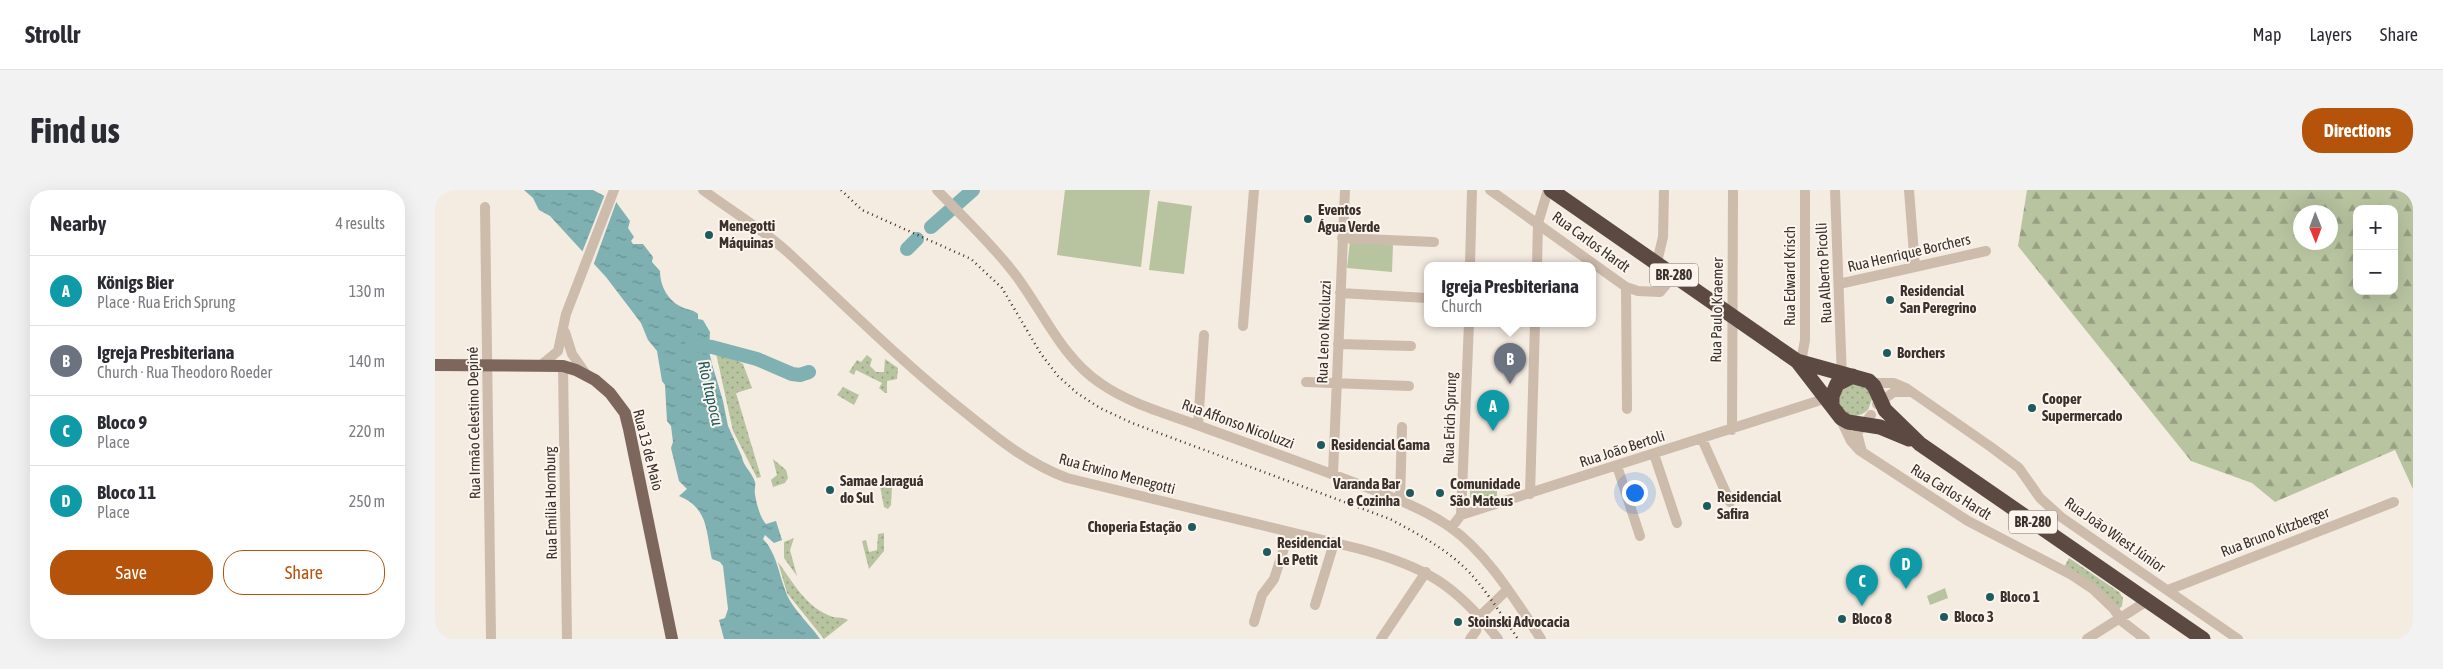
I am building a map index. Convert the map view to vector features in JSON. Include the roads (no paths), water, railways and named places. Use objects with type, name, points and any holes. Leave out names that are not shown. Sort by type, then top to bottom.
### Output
[{"type":"highway","name":"BR-280","points":[[1549,190],[1657,262],[1816,374],[1833,404],[1846,421],[1871,406]]},
{"type":"highway","name":"BR-280","points":[[1816,374],[1861,377],[1871,406],[1885,429],[1920,444]]},
{"type":"highway","points":[[1833,404],[1836,386],[1846,377]]},
{"type":"highway","name":"BR-280","points":[[1871,406],[1894,420],[1920,444],[2203,639]]},
{"type":"main road","name":"Rua 13 de Maio","points":[[435,365],[563,366],[587,374],[609,393],[625,414],[672,639]]},
{"type":"street","points":[[540,366],[558,351],[566,314],[614,190]]},
{"type":"street","name":"Rua Erwino Menegotti","points":[[703,190],[793,257],[864,326],[961,409],[1013,450],[1040,467],[1067,478],[1397,560],[1426,572],[1443,583],[1480,616],[1498,639]]},
{"type":"street","name":"Rua Affonso Nicoluzzi","points":[[937,190],[1002,257],[1028,292],[1064,348],[1088,375],[1124,396],[1400,501],[1451,528],[1479,554],[1541,639]]},
{"type":"street","points":[[1243,326],[1254,190]]},
{"type":"street","name":"Rua Leno Nicoluzzi","points":[[1333,474],[1345,190]]},
{"type":"street","points":[[1470,262],[1472,190]]},
{"type":"street","name":"Rua Carlos Hardt","points":[[1490,190],[1592,262]]},
{"type":"street","points":[[1537,262],[1539,223],[1549,190]]},
{"type":"street","points":[[1657,262],[1663,237],[1664,190]]},
{"type":"street","name":"Rua Paulo Kraemer","points":[[1732,430],[1733,190]]},
{"type":"street","name":"Rua Edward Krisch","points":[[1799,361],[1805,340],[1805,190]]},
{"type":"street","name":"Rua Alberto Picolli","points":[[1835,190],[1843,354],[1846,377]]},
{"type":"street","points":[[1909,190],[1915,267]]},
{"type":"street","name":"Rua Irmão Celestino Depiné","points":[[485,207],[491,639]]},
{"type":"street","points":[[1342,238],[1434,242]]},
{"type":"street","name":"Rua Henrique Borchers","points":[[1839,284],[1986,251]]},
{"type":"street","name":"Rua Carlos Hardt","points":[[1596,265],[1626,287],[1638,291],[1660,292],[1674,275]]},
{"type":"street","points":[[1626,287],[1627,409]]},
{"type":"street","points":[[1340,293],[1424,298]]},
{"type":"street","name":"Rua Erich Sprung","points":[[1461,515],[1469,327]]},
{"type":"street","points":[[1530,494],[1535,327]]},
{"type":"street","points":[[564,328],[572,354],[587,374]]},
{"type":"street","points":[[1198,425],[1203,335]]},
{"type":"street","points":[[1338,344],[1411,346]]},
{"type":"street","points":[[1807,406],[1813,396],[1816,374],[1835,363],[1843,354]]},
{"type":"street","name":"Rua Emília Hornburg","points":[[563,366],[567,639]]},
{"type":"street","points":[[1307,382],[1409,386]]},
{"type":"street","name":"Rua João Wiest Júnior","points":[[1871,406],[1894,384],[1912,393],[2019,468],[2044,503],[2061,517],[2238,639]]},
{"type":"street","points":[[1863,453],[1857,433],[1871,406],[1894,392],[1912,393]]},
{"type":"street","name":"Rua Carlos Hardt","points":[[1833,404],[1851,441],[1863,453],[1967,522],[2072,574],[2107,602],[2128,627],[2145,639]]},
{"type":"street","name":"Rua João Bertoli","points":[[1461,515],[1807,406],[1833,404]]},
{"type":"street","points":[[1400,501],[1402,427]]},
{"type":"street","points":[[1704,439],[1732,501]]},
{"type":"street","points":[[1654,454],[1677,523]]},
{"type":"street","points":[[1617,466],[1640,536]]},
{"type":"street","name":"Rua Bruno Kitzberger","points":[[2168,590],[2394,502]]},
{"type":"street","points":[[1451,528],[1461,515]]},
{"type":"street","points":[[1255,622],[1262,595],[1274,579],[1289,533]]},
{"type":"street","points":[[1315,605],[1333,543]]},
{"type":"street","points":[[1381,639],[1426,572]]},
{"type":"street","points":[[1470,639],[1476,631],[1480,616],[1507,590]]},
{"type":"street","points":[[2087,639],[2147,601]]},
{"type":"water","name":"Rio Itapocu","points":[[524,190],[593,190],[616,202],[630,221],[628,228],[634,237],[631,241],[633,244],[643,244],[653,257],[652,262],[660,271],[663,288],[669,298],[678,305],[698,314],[698,319],[703,320],[710,332],[709,351],[728,426],[744,463],[755,482],[755,492],[762,518],[766,524],[776,521],[782,540],[774,543],[765,535],[763,539],[772,552],[789,599],[820,639],[724,639],[719,620],[725,618],[728,609],[723,566],[720,562],[712,559],[705,522],[701,514],[689,501],[679,496],[687,489],[679,481],[671,448],[673,442],[671,426],[667,421],[665,385],[662,381],[657,351],[648,340],[641,323],[606,277],[550,216],[539,210],[533,198]]},
{"type":"waterway","points":[[931,227],[973,190]]},
{"type":"waterway","points":[[907,249],[917,239]]},
{"type":"waterway","points":[[692,345],[712,347],[757,359],[792,374],[800,375],[809,372]]},
{"type":"railway","points":[[841,190],[862,210],[971,259],[1002,288],[1041,354],[1058,376],[1077,393],[1100,408],[1132,423],[1390,519],[1411,530],[1442,549],[1470,573],[1518,639]]},
{"type":"place","name":"Eventos Água Verde","points":[[1308,219]]},
{"type":"place","name":"Menegotti Máquinas","points":[[709,235]]},
{"type":"place","name":"Residencial San Peregrino","points":[[1890,300]]},
{"type":"place","name":"Borchers","points":[[1887,353]]},
{"type":"place","name":"Igreja Presbiteriana","points":[[1510,384]]},
{"type":"place","name":"Cooper Supermercado","points":[[2032,408]]},
{"type":"place","name":"Königs Bier","points":[[1493,431]]},
{"type":"place","name":"Residencial Gama","points":[[1321,445]]},
{"type":"place","name":"Samae Jaraguá do Sul","points":[[830,490]]},
{"type":"place","name":"Varanda Bar e Cozinha","points":[[1410,493]]},
{"type":"place","name":"Comunidade São Mateus","points":[[1440,493]]},
{"type":"place","name":"Residencial Safira","points":[[1707,506]]},
{"type":"place","name":"Choperia Estação","points":[[1192,527]]},
{"type":"place","name":"Residencial Le Petit","points":[[1267,552]]},
{"type":"place","name":"Bloco 11","points":[[1906,589]]},
{"type":"place","name":"Bloco 1","points":[[1990,597]]},
{"type":"place","name":"Bloco 9","points":[[1862,606]]},
{"type":"place","name":"Bloco 3","points":[[1944,617]]},
{"type":"place","name":"Bloco 8","points":[[1842,619]]},
{"type":"place","name":"Stoinski Advocacia","points":[[1458,622]]}]
